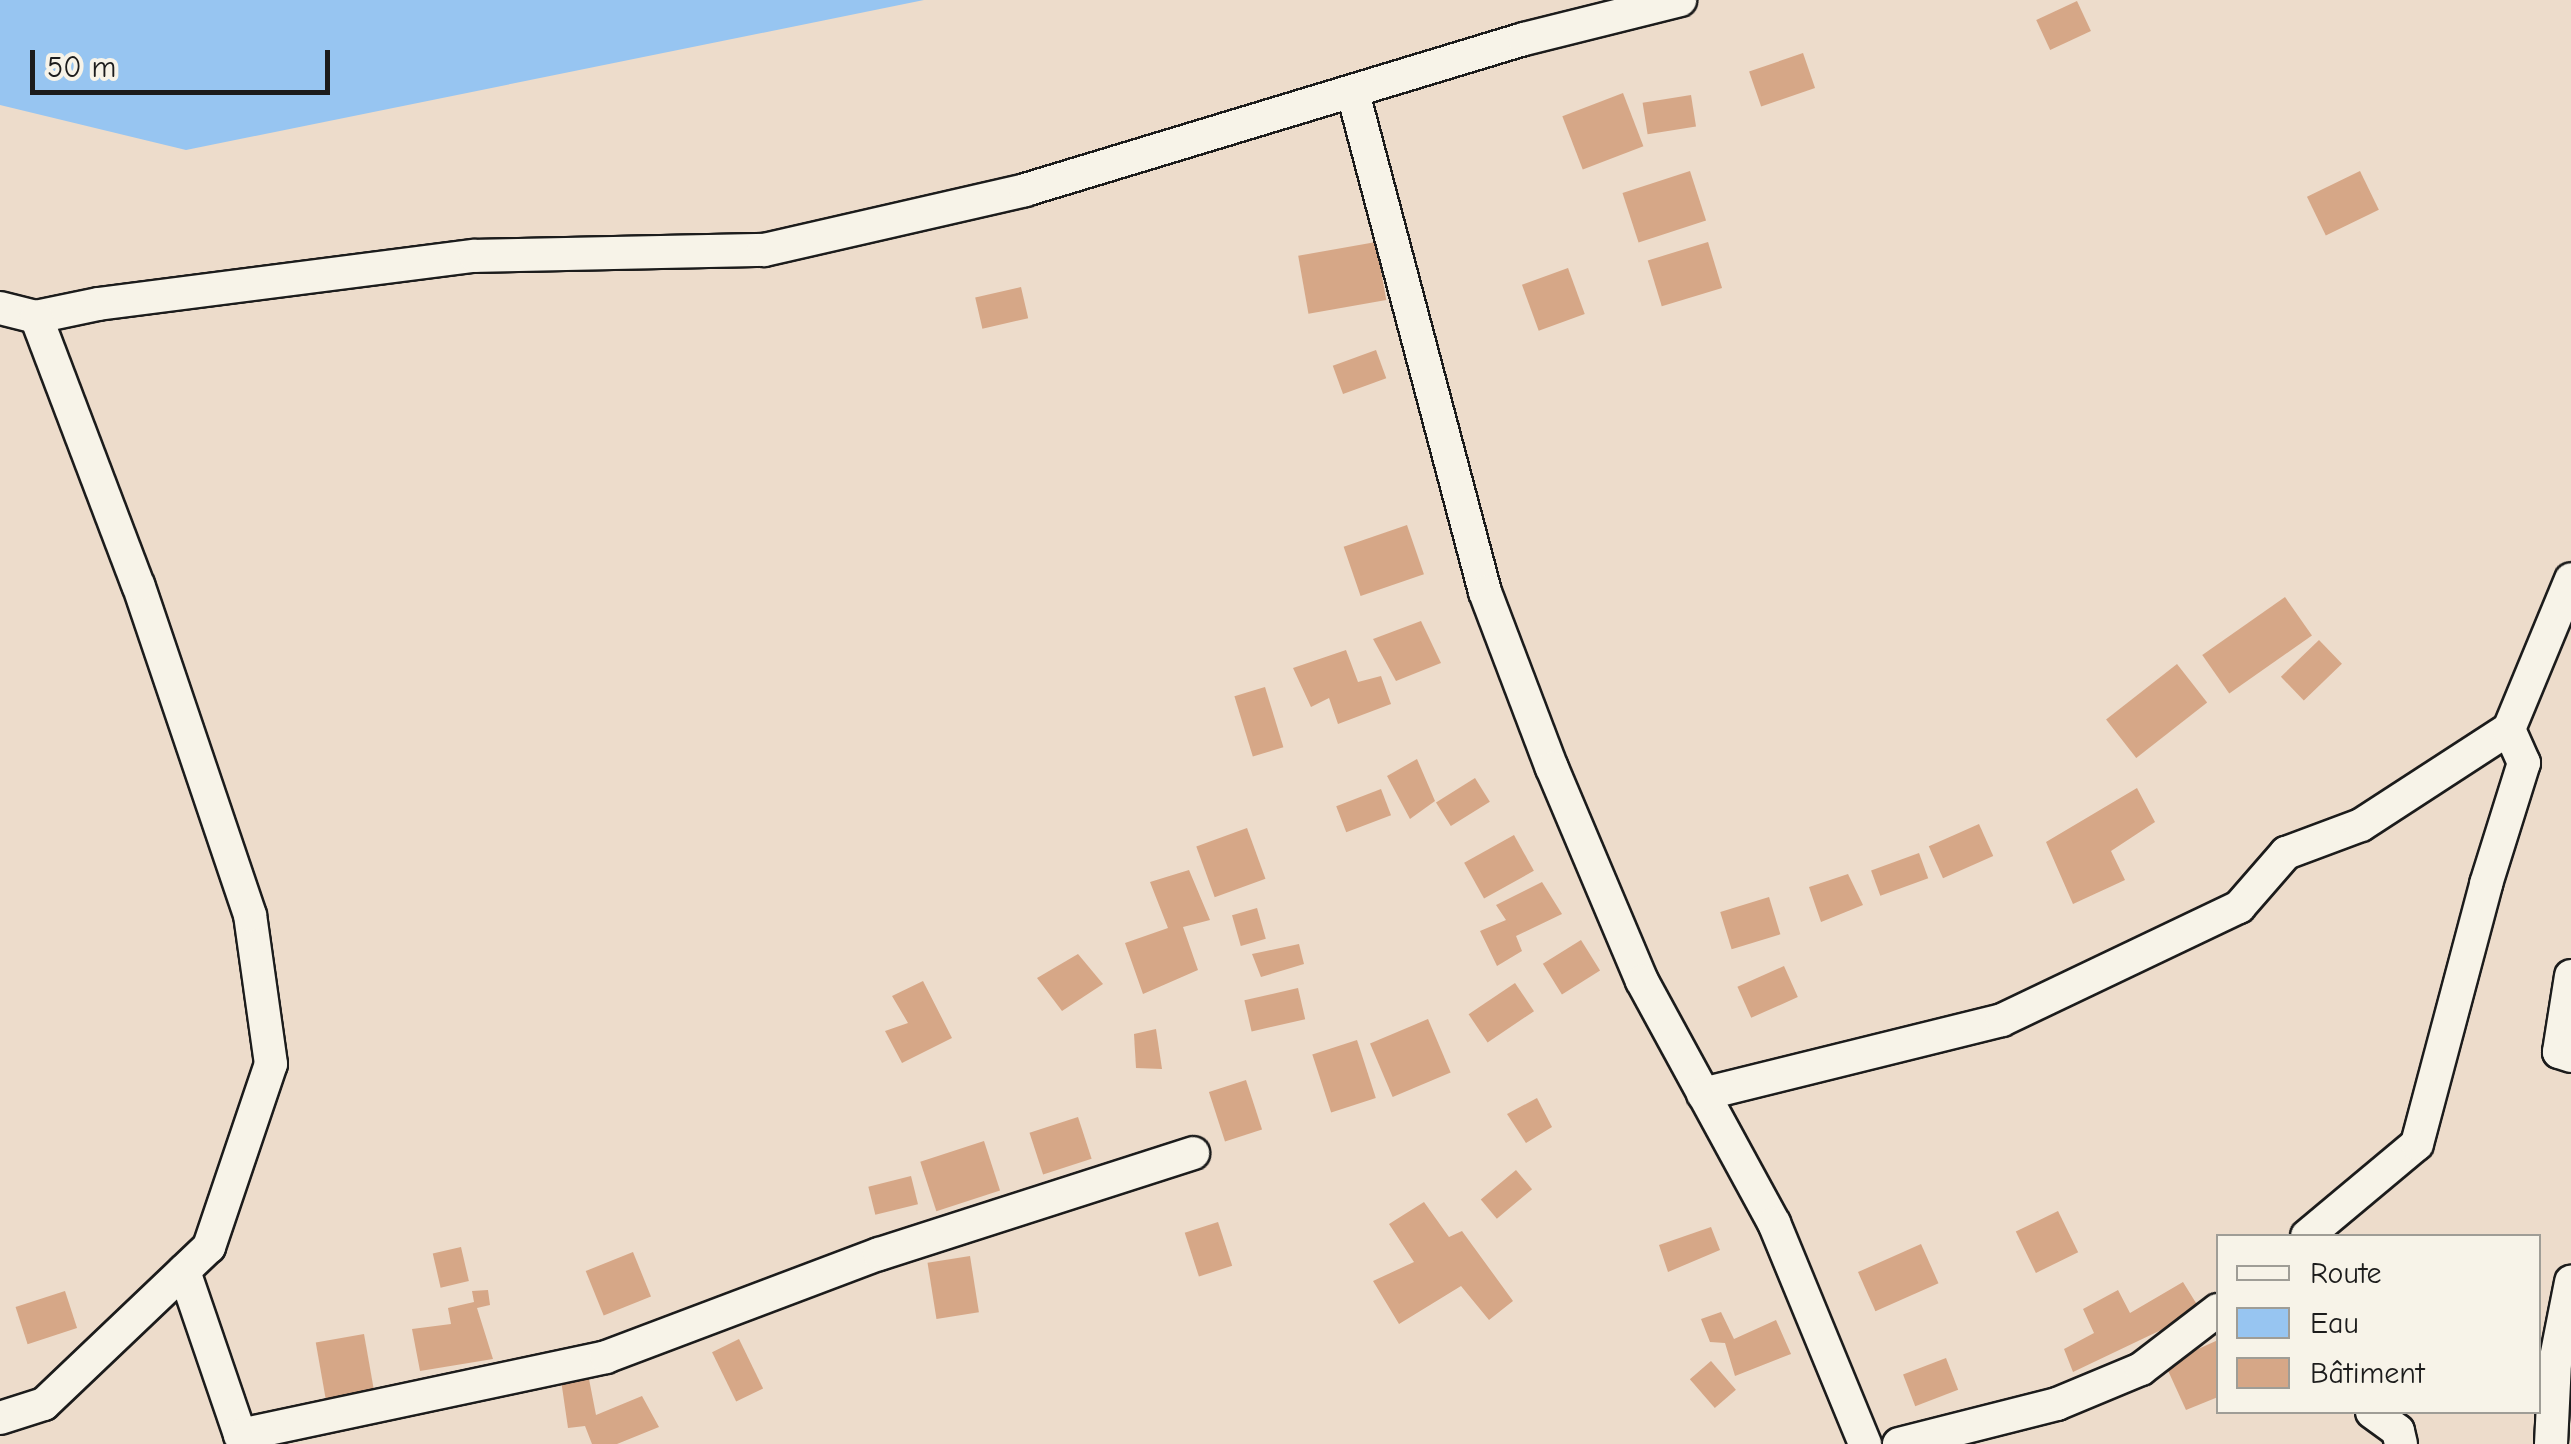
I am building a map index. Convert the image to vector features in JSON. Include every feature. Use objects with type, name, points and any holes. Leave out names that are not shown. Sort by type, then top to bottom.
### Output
[{"type":"street","points":[[0,308],[36,317],[98,304],[475,256],[764,250],[1025,190],[1524,39],[1680,0]]},
{"type":"street","points":[[1353,92],[1484,592],[1642,981],[1774,1223],[1865,1444]]},
{"type":"street","points":[[0,1418],[44,1404],[209,1247],[271,1064],[250,915],[138,585],[36,317]]},
{"type":"street","points":[[1703,1094],[2002,1020],[2239,908],[2286,853],[2362,825],[2509,729],[2571,580]]},
{"type":"street","points":[[2309,1234],[2417,1144],[2486,884],[2524,764],[2509,729]]},
{"type":"street","points":[[2571,976],[2560,1052],[2571,1056]]},
{"type":"street","points":[[184,1271],[241,1440],[606,1358],[878,1254],[1193,1153]]},
{"type":"street","points":[[2551,1444],[2555,1362],[2571,1282]]},
{"type":"street","points":[[1900,1444],[2057,1404],[2142,1369],[2216,1312]]},
{"type":"street","points":[[2375,1414],[2398,1431],[2401,1444]]},
{"type":"water","points":[[0,0],[924,0],[186,150],[0,105]]},
{"type":"building","points":[[2077,1],[2091,31],[2050,50],[2036,20]]},
{"type":"building","points":[[1803,53],[1815,88],[1761,107],[1749,72]]},
{"type":"building","points":[[1623,93],[1643,146],[1583,170],[1562,116]]},
{"type":"building","points":[[1691,95],[1696,127],[1648,134],[1643,103]]},
{"type":"building","points":[[1690,171],[1706,220],[1639,242],[1622,193]]},
{"type":"building","points":[[2360,171],[2379,210],[2326,236],[2307,197]]},
{"type":"building","points":[[1376,242],[1386,300],[1308,314],[1298,256]]},
{"type":"building","points":[[1708,242],[1722,288],[1662,306],[1648,260]]},
{"type":"building","points":[[1568,268],[1585,314],[1539,331],[1522,285]]},
{"type":"building","points":[[1021,287],[1028,318],[982,329],[975,298]]},
{"type":"building","points":[[1376,350],[1386,378],[1343,394],[1333,366]]},
{"type":"building","points":[[1407,525],[1424,574],[1361,596],[1344,547]]},
{"type":"building","points":[[2285,597],[2312,636],[2229,693],[2202,655]]},
{"type":"building","points":[[1421,621],[1441,663],[1396,681],[1373,639]]},
{"type":"building","points":[[2319,640],[2342,664],[2304,701],[2281,677]]},
{"type":"building","points":[[1346,650],[1358,682],[1381,676],[1391,704],[1338,724],[1329,698],[1311,707],[1293,668]]},
{"type":"building","points":[[2177,664],[2207,703],[2136,758],[2106,719]]},
{"type":"building","points":[[1265,687],[1283,747],[1253,757],[1234,696]]},
{"type":"building","points":[[1417,759],[1435,801],[1410,819],[1387,776]]},
{"type":"building","points":[[1475,778],[1490,802],[1451,826],[1436,802]]},
{"type":"building","points":[[2137,788],[2155,822],[2111,851],[2125,880],[2073,904],[2046,842]]},
{"type":"building","points":[[1381,789],[1391,815],[1346,832],[1336,806]]},
{"type":"building","points":[[1979,824],[1993,856],[1943,878],[1929,846]]},
{"type":"building","points":[[1247,828],[1265,879],[1215,897],[1196,846]]},
{"type":"building","points":[[1514,835],[1534,871],[1484,898],[1464,863]]},
{"type":"building","points":[[1919,853],[1928,878],[1880,896],[1871,870]]},
{"type":"building","points":[[1189,870],[1210,920],[1183,927],[1198,970],[1143,994],[1125,943],[1168,928],[1150,882]]},
{"type":"building","points":[[1848,874],[1863,905],[1821,922],[1809,887]]},
{"type":"building","points":[[1542,882],[1562,914],[1516,936],[1522,951],[1497,966],[1480,931],[1506,920],[1496,905]]},
{"type":"building","points":[[1769,897],[1780,934],[1732,949],[1720,912]]},
{"type":"building","points":[[1257,908],[1266,939],[1241,946],[1232,915]]},
{"type":"building","points":[[1581,940],[1600,971],[1562,994],[1543,964]]},
{"type":"building","points":[[1299,944],[1304,964],[1261,977],[1252,954]]},
{"type":"building","points":[[1078,954],[1103,984],[1062,1011],[1037,978]]},
{"type":"building","points":[[1784,966],[1798,997],[1751,1018],[1737,987]]},
{"type":"building","points":[[923,981],[952,1038],[902,1063],[885,1031],[908,1023],[892,996]]},
{"type":"building","points":[[1515,983],[1534,1011],[1488,1043],[1469,1014]]},
{"type":"building","points":[[1298,988],[1305,1019],[1252,1032],[1244,1000]]},
{"type":"building","points":[[1428,1019],[1451,1072],[1393,1097],[1370,1044]]},
{"type":"building","points":[[1156,1029],[1162,1069],[1136,1068],[1134,1034]]},
{"type":"building","points":[[1357,1040],[1376,1098],[1331,1113],[1312,1055]]},
{"type":"building","points":[[1246,1080],[1262,1129],[1225,1142],[1209,1092]]},
{"type":"building","points":[[1537,1098],[1552,1127],[1526,1143],[1507,1114]]},
{"type":"building","points":[[1078,1117],[1092,1159],[1043,1175],[1029,1133]]},
{"type":"building","points":[[984,1141],[1000,1190],[936,1211],[920,1162]]},
{"type":"building","points":[[1516,1170],[1532,1189],[1497,1219],[1481,1200]]},
{"type":"building","points":[[911,1176],[918,1204],[875,1215],[868,1187]]},
{"type":"building","points":[[1424,1202],[1449,1237],[1462,1231],[1513,1301],[1489,1320],[1461,1286],[1399,1324],[1373,1281],[1414,1262],[1389,1224]]},
{"type":"building","points":[[2058,1211],[2078,1252],[2036,1273],[2016,1232]]},
{"type":"building","points":[[1218,1222],[1232,1266],[1199,1277],[1185,1233]]},
{"type":"building","points":[[1711,1227],[1720,1250],[1668,1272],[1659,1245]]},
{"type":"building","points":[[1921,1244],[1938,1283],[1875,1311],[1858,1272]]},
{"type":"building","points":[[461,1247],[469,1281],[441,1288],[433,1254]]},
{"type":"building","points":[[633,1252],[651,1297],[604,1316],[586,1271]]},
{"type":"building","points":[[970,1256],[979,1312],[936,1319],[928,1263]]},
{"type":"building","points":[[2183,1282],[2201,1311],[2073,1372],[2064,1349],[2094,1333],[2083,1309],[2118,1290],[2130,1313]]},
{"type":"building","points":[[488,1290],[490,1305],[477,1308],[493,1359],[420,1371],[412,1329],[451,1324],[448,1308],[474,1302],[472,1291]]},
{"type":"building","points":[[65,1291],[77,1328],[28,1344],[16,1307]]},
{"type":"building","points":[[1721,1312],[1734,1339],[1776,1320],[1791,1354],[1735,1376],[1725,1343],[1710,1342],[1701,1319]]},
{"type":"building","points":[[364,1334],[374,1392],[326,1401],[316,1343]]},
{"type":"building","points":[[739,1339],[763,1388],[736,1402],[712,1352]]},
{"type":"building","points":[[2216,1341],[2216,1398],[2186,1410],[2165,1364]]},
{"type":"building","points":[[1946,1358],[1958,1390],[1915,1406],[1903,1374]]},
{"type":"building","points":[[1711,1361],[1736,1390],[1715,1408],[1690,1379]]},
{"type":"building","points":[[589,1379],[596,1415],[642,1396],[659,1427],[617,1444],[592,1444],[585,1426],[568,1428],[561,1380]]}]
